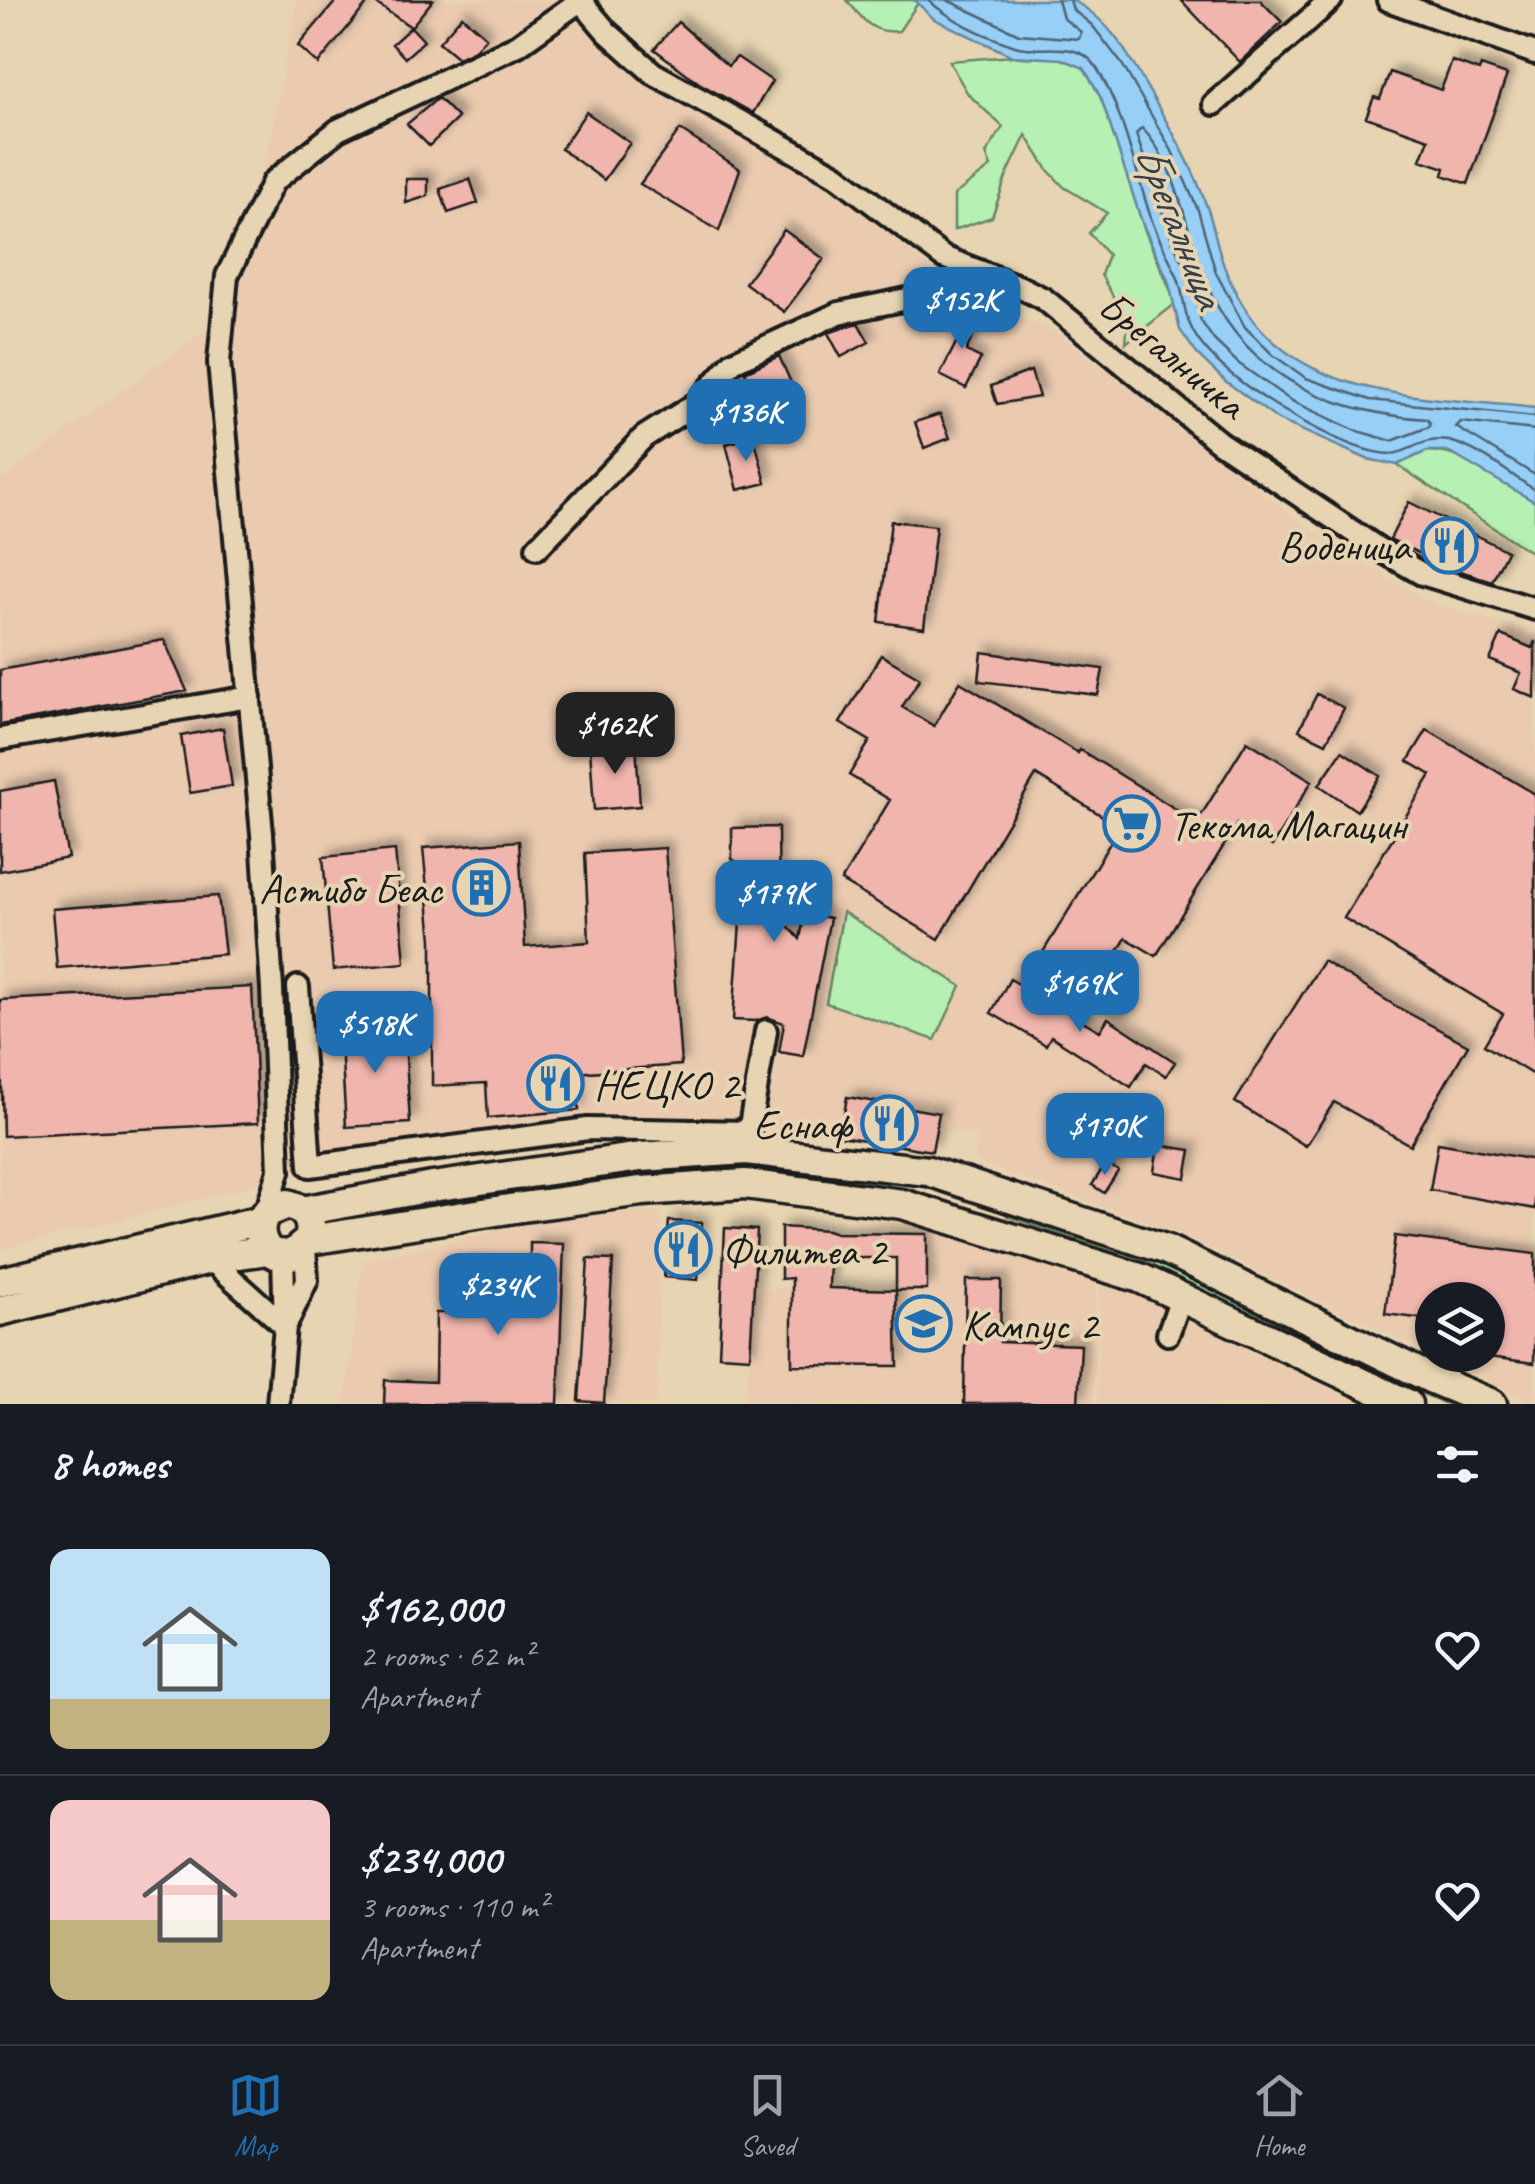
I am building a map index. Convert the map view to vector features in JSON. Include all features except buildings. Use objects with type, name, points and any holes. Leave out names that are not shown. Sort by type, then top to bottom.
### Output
[{"type":"main road","points":[[0,1282],[264,1217],[280,1205],[299,1209],[641,1157],[746,1150],[928,1170],[1165,1249],[1430,1378],[1492,1404]]},
{"type":"main road","points":[[934,1215],[945,1176]]},
{"type":"main road","points":[[0,1311],[210,1259],[556,1202],[745,1184],[902,1204],[1140,1278],[1407,1404]]},
{"type":"main road","points":[[291,1248],[310,1224],[299,1209]]},
{"type":"main road","points":[[264,1217],[260,1236],[291,1248]]},
{"type":"street","points":[[264,1217],[279,1171],[267,909],[219,362],[227,276],[273,182],[338,130],[518,45],[580,0]]},
{"type":"street","name":"Брегалничка","points":[[580,0],[607,32],[653,73],[836,175],[944,257],[1032,293],[1068,316],[1220,442],[1382,551],[1422,574],[1535,609]]},
{"type":"street","points":[[1214,104],[1331,0]]},
{"type":"street","points":[[1388,0],[1535,53]]},
{"type":"street","points":[[537,548],[644,436],[697,403],[732,362],[840,313],[1002,280]]},
{"type":"street","points":[[0,739],[250,697]]},
{"type":"street","points":[[298,987],[310,1166],[588,1129],[749,1132],[766,1031]]},
{"type":"street","points":[[279,1171],[299,1209]]},
{"type":"street","points":[[278,1404],[286,1326],[307,1280],[291,1248]]},
{"type":"street","points":[[210,1259],[286,1326]]},
{"type":"street","points":[[1168,1334],[1181,1298]]},
{"type":"shaded area","points":[[297,0],[574,0],[587,20],[649,87],[823,182],[969,298],[1056,332],[1303,524],[1424,600],[1535,635],[1535,1404],[1468,1372],[1505,1372],[1505,1282],[1415,1282],[1415,1347],[1178,1233],[975,1161],[978,1135],[937,1130],[932,1151],[840,1136],[654,1120],[515,1134],[283,1178],[0,1250],[0,480],[237,307]]},
{"type":"shaded area","points":[[639,1210],[661,1212],[657,1404],[344,1404],[363,1261],[521,1225]]},
{"type":"shaded area","name":"Кампус 2","points":[[927,1234],[959,1238],[1096,1281],[1093,1404],[746,1404],[753,1291],[792,1287],[926,1290]]},
{"type":"shaded area","points":[[1100,1285],[1132,1293],[1362,1404],[1097,1404]]},
{"type":"green space","points":[[847,0],[918,3],[899,31],[890,31],[869,24]]},
{"type":"green space","points":[[1012,56],[1057,58],[1081,66],[1090,76],[1108,115],[1143,225],[1175,304],[1126,343],[1128,323],[1101,275],[1108,255],[1089,233],[1107,213],[1064,187],[1026,135],[992,217],[954,230],[954,195],[991,167],[986,154],[1003,127],[968,94],[949,61]]},
{"type":"green space","points":[[1427,451],[1470,462],[1535,502],[1535,555],[1397,465]]},
{"type":"green space","points":[[843,912],[961,986],[935,1040],[826,1003]]},
{"type":"green space","points":[[740,1164],[888,1181],[887,1187],[775,1175],[642,1177],[343,1222],[455,1192],[643,1166]]},
{"type":"green space","points":[[1009,1211],[1111,1237],[1464,1404],[1446,1404],[1318,1347],[1154,1266],[1007,1216]]},
{"type":"water","name":"Брегалница","points":[[914,0],[1072,0],[1097,17],[1126,52],[1188,162],[1224,266],[1247,311],[1277,344],[1313,368],[1353,384],[1396,393],[1535,408],[1535,502],[1447,451],[1427,451],[1397,465],[1367,459],[1278,420],[1224,380],[1197,354],[1180,330],[1168,280],[1143,225],[1101,98],[1084,68],[1062,59],[1012,56],[934,19]]},
{"type":"place","name":"Воденица","points":[[1449,545]]},
{"type":"place","name":"Текома Магацин","points":[[1131,824]]},
{"type":"place","name":"Астибо Беас","points":[[481,888]]},
{"type":"place","name":"НЕЦКО 2","points":[[555,1084]]},
{"type":"place","name":"Еснаф","points":[[890,1124]]},
{"type":"place","name":"Филитеа 2","points":[[683,1250]]},
{"type":"place","name":"Кампус 2","points":[[923,1324]]}]
